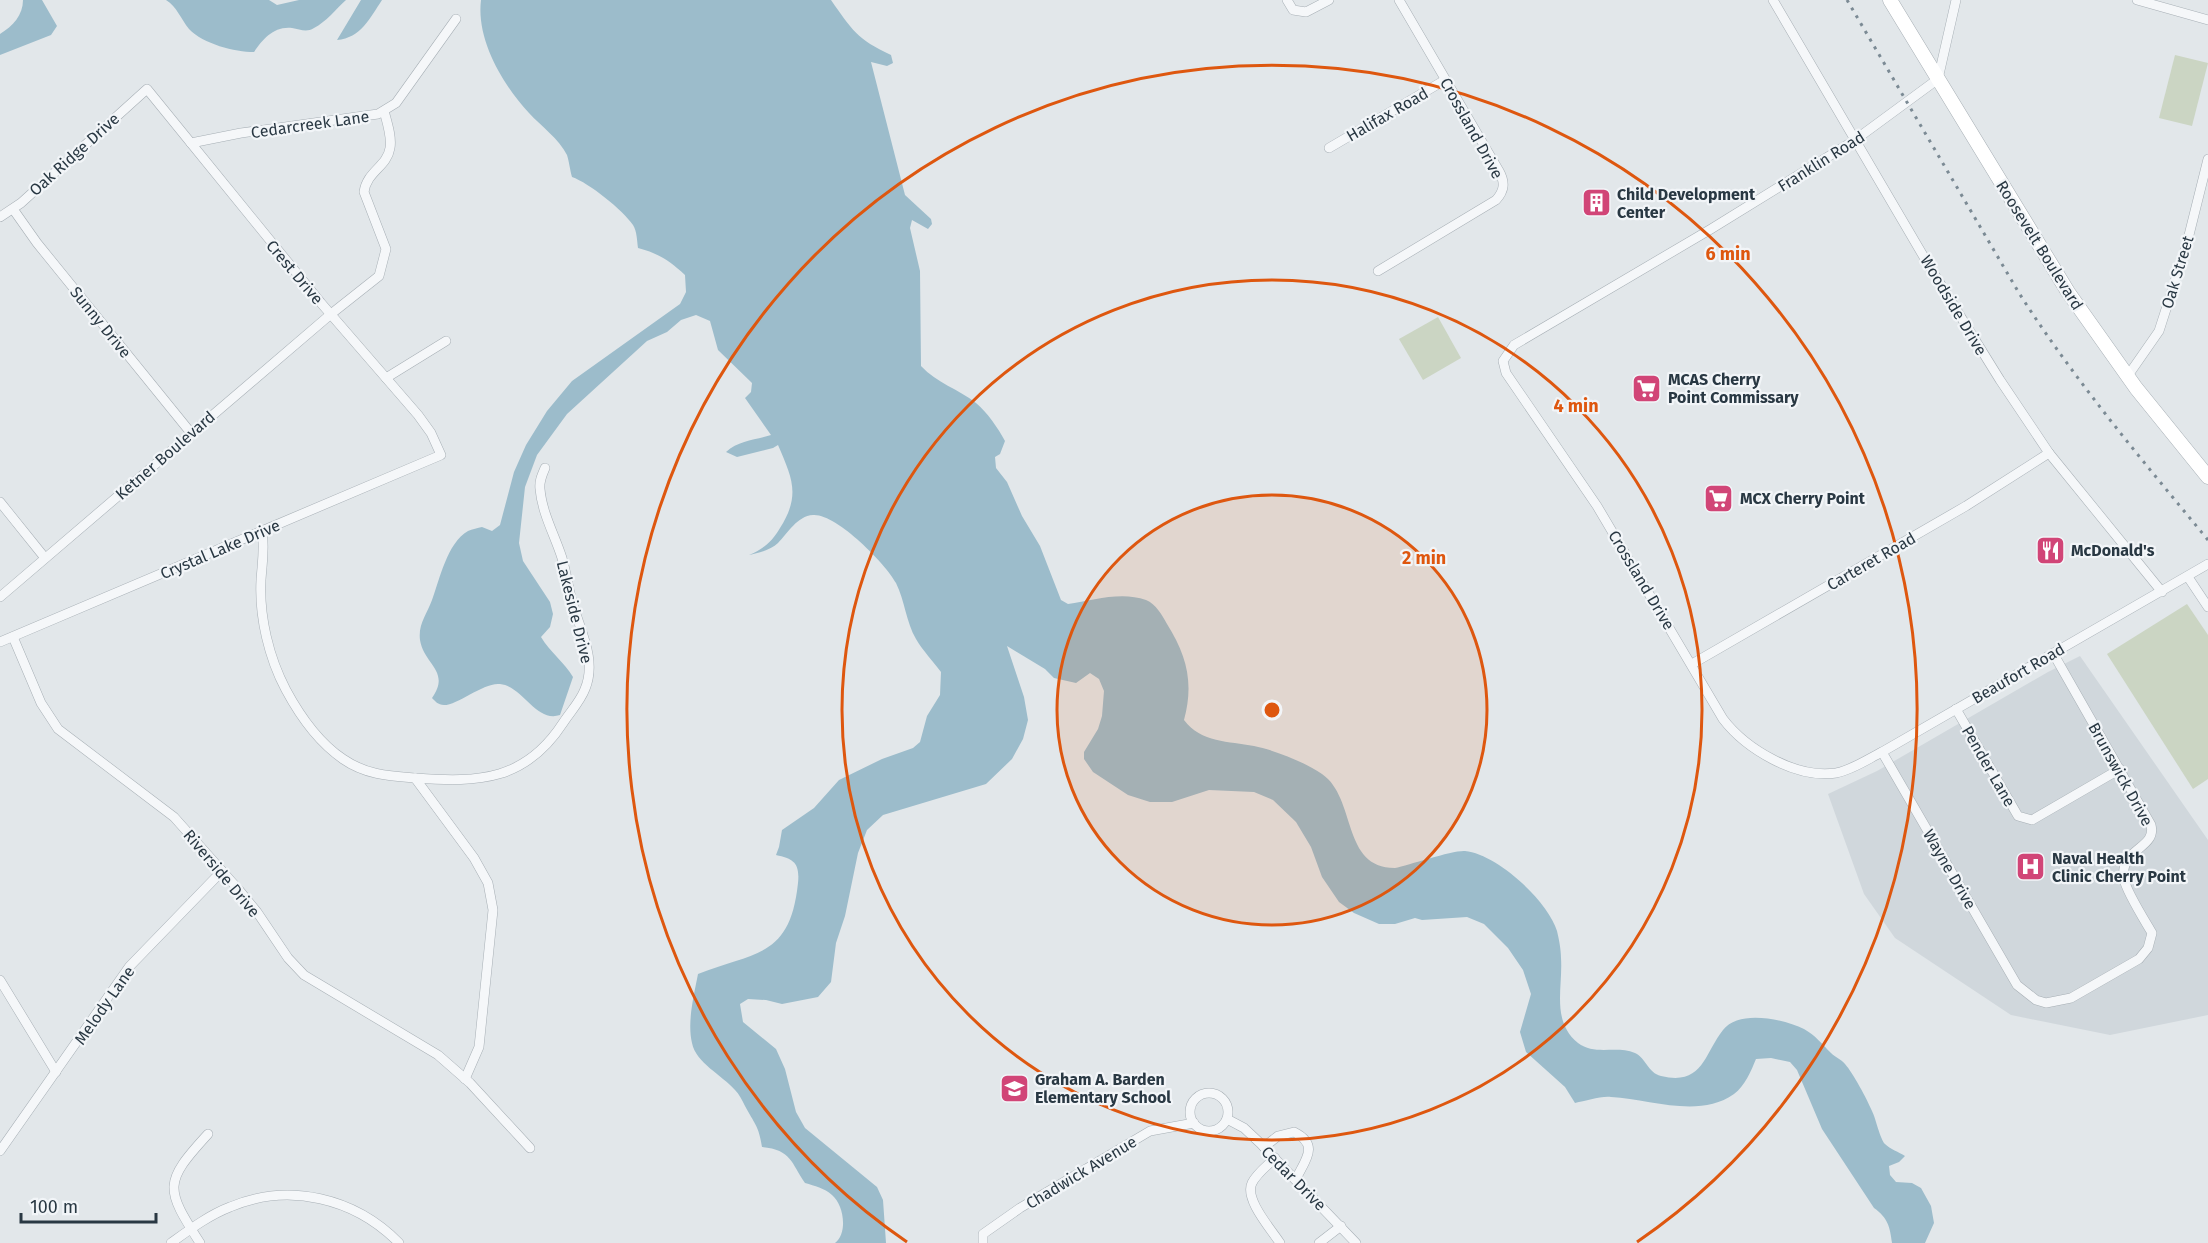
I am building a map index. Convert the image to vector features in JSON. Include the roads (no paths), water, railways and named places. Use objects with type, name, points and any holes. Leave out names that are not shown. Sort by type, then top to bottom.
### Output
[{"type":"street","points":[[1287,0],[1293,10],[1306,12],[1329,0]]},
{"type":"street","name":"Crossland Drive","points":[[1378,271],[1496,200],[1503,190],[1504,183],[1399,0]]},
{"type":"street","name":"Woodside Drive","points":[[1773,0],[1982,352],[2049,453],[2162,592]]},
{"type":"street","name":"Roosevelt Boulevard","points":[[1890,0],[2068,292],[2127,377],[2208,477]]},
{"type":"street","points":[[1938,79],[1956,0]]},
{"type":"street","points":[[2137,0],[2208,20]]},
{"type":"street","name":"Cedarcreek Lane","points":[[191,143],[241,133],[378,114],[396,103],[456,19]]},
{"type":"street","name":"Franklin Road","points":[[1514,345],[1855,140],[1938,79]]},
{"type":"street","name":"Halifax Road","points":[[1329,148],[1445,80]]},
{"type":"street","name":"Crest Drive","points":[[147,88],[386,378],[430,433],[441,455]]},
{"type":"street","name":"Oak Ridge Drive","points":[[0,217],[13,209],[147,88]]},
{"type":"street","name":"Ketner Boulevard","points":[[0,597],[331,314],[379,276],[386,249],[364,192],[365,182],[383,164],[390,151],[384,111]]},
{"type":"street","name":"Oak Street","points":[[2127,377],[2159,331],[2186,247],[2208,159]]},
{"type":"street","name":"Sunny Drive","points":[[13,209],[44,251],[191,433]]},
{"type":"street","points":[[386,378],[446,341]]},
{"type":"street","name":"Crossland Drive","points":[[1514,345],[1503,361],[1506,373],[1597,506],[1719,713],[1742,740],[1776,761],[1788,766],[1824,773]]},
{"type":"street","name":"Carteret Road","points":[[1692,664],[1966,506],[2049,453]]},
{"type":"street","name":"Crystal Lake Drive","points":[[0,642],[441,455]]},
{"type":"street","name":"Lakeside Drive","points":[[262,531],[261,600],[275,665],[297,709],[314,732],[345,760],[378,775],[415,778],[480,778],[504,772],[529,761],[541,752],[557,733],[585,689],[590,676],[590,663],[561,557],[542,500],[541,477],[545,468]]},
{"type":"street","points":[[0,502],[45,558]]},
{"type":"street","name":"Beaufort Road","points":[[1824,773],[1847,769],[1882,752],[2208,564]]},
{"type":"street","points":[[2188,577],[2208,607]]},
{"type":"street","name":"Riverside Drive","points":[[13,637],[41,703],[58,729],[174,817],[257,912],[288,958],[304,975],[432,1051],[465,1079],[530,1148]]},
{"type":"street","name":"Brunswick Drive","points":[[2018,985],[2036,1000],[2046,1003],[2071,998],[2139,959],[2148,948],[2152,933],[2124,880],[2128,857],[2151,839],[2153,831],[2151,825],[2054,653]]},
{"type":"street","name":"Pender Lane","points":[[1956,709],[2018,816],[2032,820],[2120,769]]},
{"type":"street","name":"Wayne Drive","points":[[1882,752],[2018,985]]},
{"type":"street","points":[[415,778],[474,858],[488,883],[493,910],[481,1038],[476,1056],[465,1079]]},
{"type":"street","name":"Melody Lane","points":[[0,1151],[129,968],[222,871]]},
{"type":"street","points":[[0,980],[56,1072]]},
{"type":"street","name":"Cedar Drive","points":[[1194,1123],[1190,1116],[1192,1104],[1201,1095],[1207,1093],[1223,1099],[1228,1111],[1227,1119],[1244,1128],[1264,1147],[1356,1243]]},
{"type":"street","points":[[1194,1123],[1201,1130],[1214,1131],[1220,1128],[1227,1119]]},
{"type":"street","name":"Chadwick Avenue","points":[[983,1243],[983,1234],[1020,1208],[1150,1131],[1194,1123]]},
{"type":"street","points":[[1264,1147],[1278,1136],[1294,1132],[1302,1136],[1308,1143],[1310,1151],[1296,1179]]},
{"type":"street","points":[[200,1243],[176,1201],[174,1186],[182,1164],[208,1134]]},
{"type":"street","points":[[1275,1158],[1258,1174],[1250,1186],[1251,1200],[1280,1243]]},
{"type":"street","points":[[171,1243],[227,1208],[242,1202],[273,1196],[297,1195],[321,1198],[352,1209],[379,1225],[399,1243]]},
{"type":"street","points":[[1319,1243],[1341,1226]]},
{"type":"water","points":[[23,0],[42,0],[57,26],[51,35],[0,55],[0,34],[16,20]]},
{"type":"water","points":[[166,0],[269,0],[277,5],[299,0],[346,0],[314,28],[306,30],[286,28],[274,31],[254,52],[229,49],[202,39],[189,29]]},
{"type":"water","points":[[361,0],[382,0],[359,31],[337,40]]},
{"type":"water","points":[[481,0],[831,0],[856,33],[870,44],[891,55],[893,63],[887,66],[871,62],[905,195],[931,219],[932,224],[928,229],[912,220],[910,228],[920,271],[921,366],[934,377],[976,403],[996,426],[1005,441],[1000,454],[995,457],[996,468],[1007,482],[1022,516],[1040,546],[1061,600],[1068,604],[1127,596],[1137,597],[1153,604],[1180,647],[1187,670],[1188,694],[1184,720],[1191,728],[1207,737],[1271,750],[1322,774],[1333,785],[1341,799],[1357,845],[1366,857],[1378,865],[1395,868],[1465,851],[1492,861],[1520,881],[1543,906],[1557,931],[1561,955],[1561,1014],[1564,1025],[1578,1043],[1591,1049],[1635,1053],[1657,1074],[1675,1078],[1686,1076],[1701,1066],[1723,1030],[1739,1020],[1773,1019],[1795,1025],[1812,1034],[1852,1073],[1870,1106],[1885,1144],[1905,1156],[1899,1162],[1889,1166],[1890,1175],[1896,1182],[1912,1183],[1921,1188],[1931,1206],[1934,1223],[1925,1243],[1892,1243],[1885,1219],[1874,1208],[1822,1129],[1797,1070],[1790,1062],[1771,1058],[1756,1059],[1738,1091],[1720,1101],[1706,1105],[1674,1106],[1607,1097],[1575,1103],[1565,1087],[1526,1052],[1520,1032],[1531,994],[1523,970],[1508,948],[1484,924],[1467,917],[1422,920],[1415,918],[1395,924],[1379,924],[1354,913],[1339,902],[1322,877],[1311,847],[1296,822],[1273,800],[1254,792],[1209,790],[1172,802],[1150,802],[1128,795],[1093,772],[1084,759],[1084,752],[1098,729],[1102,716],[1104,691],[1099,679],[1090,673],[1076,683],[1054,678],[1045,669],[1007,646],[1024,697],[1028,720],[1023,739],[1012,759],[986,784],[883,815],[867,830],[858,853],[845,916],[836,943],[831,982],[818,997],[782,1004],[748,999],[740,1004],[743,1022],[776,1049],[785,1069],[796,1112],[805,1128],[877,1187],[883,1200],[886,1243],[835,1243],[842,1233],[843,1226],[842,1212],[836,1200],[826,1191],[805,1183],[785,1154],[762,1147],[756,1125],[738,1093],[704,1063],[694,1050],[690,1026],[693,1000],[698,974],[767,948],[778,939],[787,926],[794,908],[798,871],[797,866],[791,860],[776,855],[782,830],[814,808],[839,780],[882,759],[913,748],[920,742],[927,716],[940,695],[941,672],[916,639],[899,590],[891,575],[859,541],[834,522],[823,517],[807,516],[802,518],[775,545],[749,555],[763,548],[777,533],[791,506],[792,486],[778,445],[737,457],[726,452],[742,443],[771,435],[745,398],[751,392],[752,383],[718,350],[710,321],[696,315],[681,320],[667,332],[647,341],[567,414],[537,455],[525,487],[519,543],[523,561],[550,602],[553,614],[550,627],[541,637],[573,677],[560,715],[544,714],[516,691],[500,684],[486,686],[450,704],[437,703],[432,698],[439,681],[438,674],[422,649],[420,629],[449,553],[461,537],[470,530],[482,527],[492,531],[500,525],[514,472],[526,445],[547,411],[572,381],[680,304],[686,292],[685,275],[663,258],[638,248],[633,225],[614,205],[572,177],[564,149],[519,102],[493,61],[487,46],[483,31]]},
{"type":"railway","points":[[1847,0],[2040,326],[2110,420],[2208,540]]},
{"type":"place","name":"Child Development Center","points":[[1596,203]]},
{"type":"place","name":"MCAS Cherry Point Commissary","points":[[1647,388]]},
{"type":"place","name":"MCX Cherry Point","points":[[1719,498]]},
{"type":"place","name":"McDonald's","points":[[2050,550]]},
{"type":"place","name":"Naval Health Clinic Cherry Point","points":[[2031,867]]},
{"type":"place","name":"Graham A. Barden Elementary School","points":[[1014,1088]]}]
